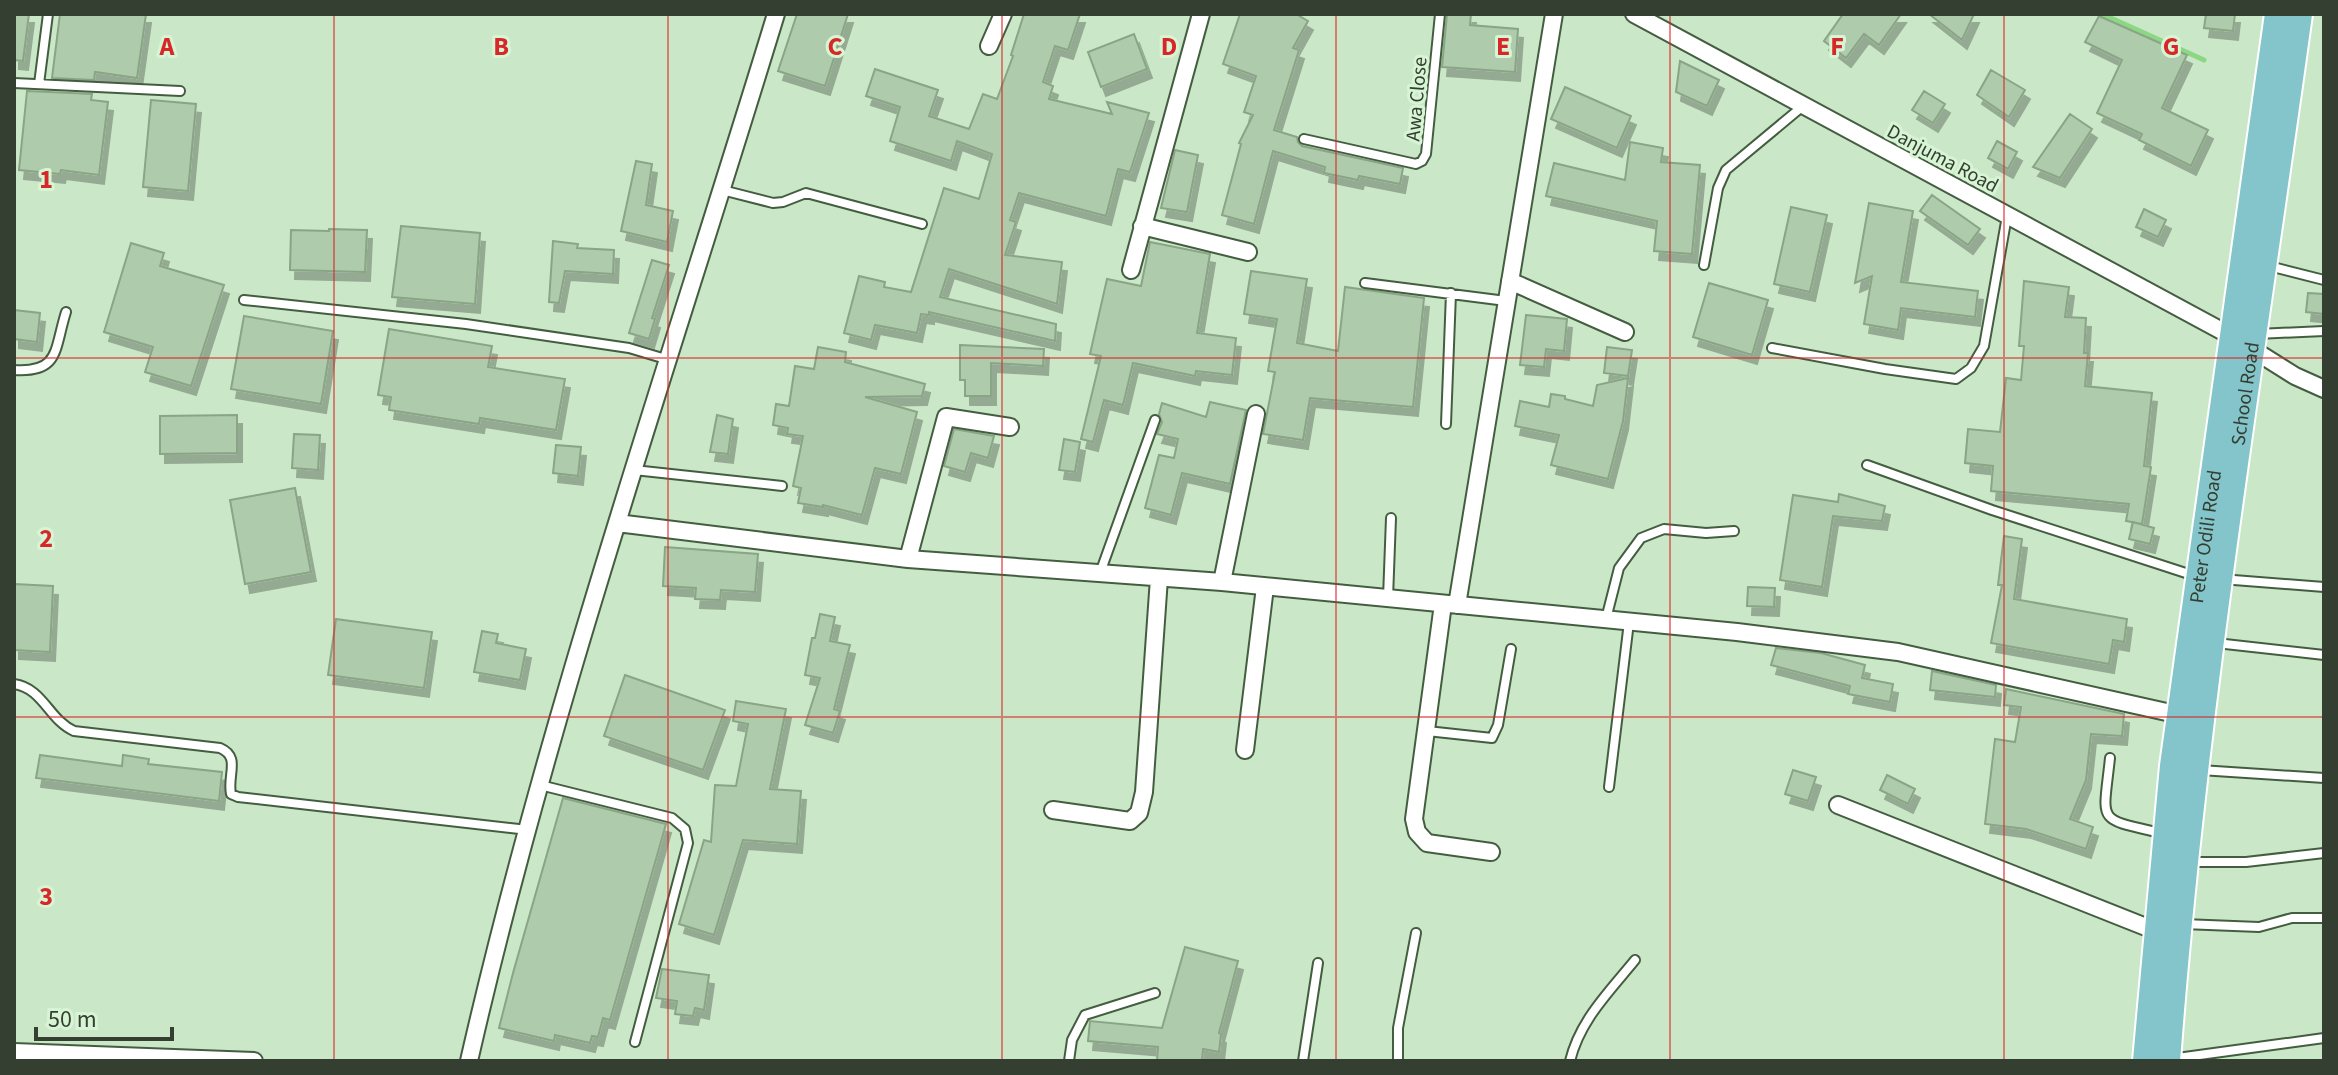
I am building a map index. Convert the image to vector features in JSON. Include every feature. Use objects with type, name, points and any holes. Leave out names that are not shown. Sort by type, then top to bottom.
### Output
[{"type":"main road","points":[[2247,340],[2278,14]]},
{"type":"main road","name":"School Road","points":[[2160,1060],[2168,927],[2185,862],[2211,643],[2210,579],[2247,340],[2264,265],[2299,14]]},
{"type":"main road","name":"Peter Odili Road","points":[[2168,927],[2166,834],[2180,715],[2210,579]]},
{"type":"street","points":[[469,1061],[540,785],[617,523],[776,14]]},
{"type":"street","points":[[989,46],[1003,14]]},
{"type":"street","points":[[1131,270],[1201,14]]},
{"type":"street","points":[[1491,852],[1427,843],[1417,832],[1414,819],[1426,731],[1507,301],[1554,14]]},
{"type":"street","name":"Danjuma Road","points":[[1634,14],[2007,216],[2247,340],[2295,376],[2324,389]]},
{"type":"street","points":[[1142,226],[1248,252]]},
{"type":"street","points":[[1510,281],[1625,332]]},
{"type":"street","points":[[1222,582],[1256,414]]},
{"type":"street","points":[[908,559],[946,417],[1010,427]]},
{"type":"street","points":[[617,523],[908,559],[1222,582],[1737,632],[1898,652],[2180,715]]},
{"type":"street","points":[[1053,810],[1130,821],[1139,813],[1144,792],[1159,578]]},
{"type":"street","points":[[1245,750],[1265,587]]},
{"type":"street","points":[[1838,805],[2168,927]]},
{"type":"street","points":[[14,1052],[254,1061]]},
{"type":"lane","points":[[39,84],[48,14]]},
{"type":"lane","name":"Awa Close","points":[[1304,139],[1416,164],[1422,161],[1426,154],[1440,14]]},
{"type":"lane","points":[[14,83],[180,91]]},
{"type":"lane","points":[[1704,265],[1718,188],[1726,170],[1804,105]]},
{"type":"lane","points":[[722,190],[773,203],[806,193],[922,224]]},
{"type":"lane","points":[[1772,348],[1956,379],[1971,368],[1984,346],[2007,216]]},
{"type":"lane","points":[[2264,265],[2324,280]]},
{"type":"lane","points":[[1365,283],[1507,301]]},
{"type":"lane","points":[[1446,424],[1451,293]]},
{"type":"lane","points":[[244,300],[466,324],[629,348],[669,360]]},
{"type":"lane","points":[[14,370],[34,371],[50,363],[66,312]]},
{"type":"lane","points":[[2247,340],[2324,331]]},
{"type":"lane","points":[[1100,574],[1155,420]]},
{"type":"lane","points":[[1867,465],[1992,510],[2210,579],[2324,587]]},
{"type":"lane","points":[[634,470],[782,486]]},
{"type":"lane","points":[[1387,598],[1391,518]]},
{"type":"lane","points":[[1606,619],[1619,568],[1641,538],[1664,529],[1706,533],[1734,531]]},
{"type":"lane","points":[[1609,787],[1629,622]]},
{"type":"lane","points":[[2211,643],[2324,655]]},
{"type":"lane","points":[[1426,731],[1492,738],[1498,725],[1511,649]]},
{"type":"lane","points":[[14,684],[35,692],[66,728],[74,731],[220,748],[229,752],[233,760],[229,787],[231,794],[238,797],[528,830]]},
{"type":"lane","points":[[2110,758],[2105,808],[2107,817],[2114,823],[2166,834]]},
{"type":"lane","points":[[2196,770],[2324,778]]},
{"type":"lane","points":[[540,785],[672,818],[685,829],[688,843],[635,1042]]},
{"type":"lane","points":[[2185,862],[2246,862],[2324,853]]},
{"type":"lane","points":[[2168,927],[2259,927],[2292,918],[2324,918]]},
{"type":"lane","points":[[1398,1061],[1398,1028],[1416,933]]},
{"type":"lane","points":[[1570,1061],[1574,1044],[1588,1017],[1635,960]]},
{"type":"lane","points":[[1303,1061],[1318,963]]},
{"type":"lane","points":[[1069,1061],[1072,1040],[1085,1015],[1155,993]]},
{"type":"lane","points":[[2160,1060],[2324,1038]]},
{"type":"building","points":[[14,14],[29,14],[23,61],[14,60]]},
{"type":"building","points":[[60,14],[146,14],[137,78],[95,72],[94,80],[52,78]]},
{"type":"building","points":[[797,14],[848,14],[825,86],[778,71]]},
{"type":"building","points":[[1024,14],[1080,14],[1068,50],[1055,46],[1043,82],[1053,86],[1049,99],[1112,114],[1107,102],[1149,113],[1130,172],[1118,169],[1106,216],[1019,193],[1010,220],[1016,222],[1005,255],[1062,262],[1057,304],[949,269],[940,297],[1056,324],[1055,341],[929,312],[929,315],[921,314],[917,333],[875,325],[871,340],[844,333],[859,276],[885,282],[884,287],[911,292],[944,188],[979,199],[992,154],[957,141],[951,161],[890,141],[900,107],[866,96],[875,69],[938,90],[929,116],[969,129],[983,94],[997,99]]},
{"type":"building","points":[[1240,14],[1296,14],[1308,21],[1293,48],[1299,50],[1274,130],[1297,137],[1302,146],[1403,168],[1400,184],[1324,173],[1325,167],[1273,151],[1254,224],[1222,215],[1239,143],[1253,115],[1244,112],[1256,76],[1223,64]]},
{"type":"building","points":[[1447,14],[1471,14],[1470,25],[1518,29],[1515,72],[1442,67]]},
{"type":"building","points":[[1843,14],[1901,14],[1879,45],[1864,34],[1846,58],[1824,41]]},
{"type":"building","points":[[1929,14],[1974,14],[1962,40]]},
{"type":"building","points":[[2206,14],[2235,14],[2233,31],[2204,28]]},
{"type":"building","points":[[2099,16],[2187,55],[2162,108],[2208,130],[2191,166],[2139,140],[2142,134],[2097,113],[2122,60],[2085,42]]},
{"type":"building","points":[[1134,34],[1147,69],[1101,87],[1088,52]]},
{"type":"building","points":[[1680,61],[1719,80],[1707,106],[1676,92]]},
{"type":"building","points":[[1991,70],[2025,90],[2009,117],[1977,95]]},
{"type":"building","points":[[1565,87],[1631,116],[1617,148],[1551,119]]},
{"type":"building","points":[[27,91],[92,94],[91,100],[108,102],[99,175],[61,170],[60,174],[19,170]]},
{"type":"building","points":[[1924,91],[1945,104],[1933,123],[1912,110]]},
{"type":"building","points":[[151,100],[196,104],[188,191],[143,187]]},
{"type":"building","points":[[2070,114],[2092,129],[2060,178],[2033,167]]},
{"type":"building","points":[[1997,141],[2017,152],[2008,169],[1988,158]]},
{"type":"building","points":[[1630,142],[1663,148],[1661,162],[1700,165],[1692,254],[1654,251],[1657,221],[1546,196],[1554,163],[1625,180]]},
{"type":"building","points":[[1175,150],[1198,155],[1187,212],[1161,208]]},
{"type":"building","points":[[636,161],[652,164],[646,205],[673,211],[667,242],[621,231]]},
{"type":"building","points":[[1932,195],[1980,229],[1968,245],[1920,211]]},
{"type":"building","points":[[1869,203],[1913,211],[1901,282],[1978,291],[1975,317],[1901,308],[1898,330],[1864,324],[1872,276],[1855,283]]},
{"type":"building","points":[[1791,207],[1827,215],[1810,292],[1774,284]]},
{"type":"building","points":[[2144,209],[2166,220],[2158,237],[2136,227]]},
{"type":"building","points":[[401,226],[480,233],[475,304],[392,297]]},
{"type":"building","points":[[291,230],[367,230],[365,272],[290,270]]},
{"type":"building","points":[[553,241],[578,244],[577,248],[614,250],[613,274],[565,271],[559,303],[549,302]]},
{"type":"building","points":[[1150,242],[1210,254],[1197,333],[1236,338],[1232,375],[1196,371],[1195,376],[1133,363],[1123,405],[1104,400],[1093,442],[1081,439],[1101,356],[1090,354],[1107,279],[1141,286]]},
{"type":"building","points":[[131,243],[164,253],[160,266],[224,285],[191,386],[145,372],[153,347],[104,332]]},
{"type":"building","points":[[652,260],[669,265],[652,318],[655,319],[649,339],[629,333]]},
{"type":"building","points":[[1251,271],[1307,279],[1297,343],[1338,351],[1345,287],[1424,298],[1413,407],[1310,398],[1303,440],[1263,434],[1275,372],[1268,371],[1277,319],[1244,314]]},
{"type":"building","points":[[2024,281],[2069,287],[2065,317],[2086,318],[2084,353],[2088,353],[2085,386],[2152,393],[2144,466],[2151,467],[2142,524],[2126,521],[2129,504],[1991,491],[1993,466],[1965,463],[1968,429],[2000,432],[2006,378],[2021,380],[2024,346],[2019,346]]},
{"type":"building","points":[[1709,283],[1768,300],[1752,355],[1693,337]]},
{"type":"building","points":[[2308,293],[2324,294],[2324,314],[2306,312]]},
{"type":"building","points":[[14,310],[40,313],[37,342],[14,339]]},
{"type":"building","points":[[1526,315],[1567,319],[1564,351],[1546,349],[1544,367],[1520,365]]},
{"type":"building","points":[[244,316],[333,331],[321,404],[231,389]]},
{"type":"building","points":[[389,329],[492,346],[488,367],[565,379],[556,430],[480,418],[479,424],[389,410],[391,397],[378,395]]},
{"type":"building","points":[[960,345],[1044,349],[1043,366],[991,363],[991,396],[965,396],[965,380],[960,380]]},
{"type":"building","points":[[818,347],[846,352],[845,362],[925,384],[922,396],[865,397],[917,412],[901,474],[875,468],[862,515],[823,505],[798,503],[801,488],[793,486],[803,436],[787,434],[788,428],[773,425],[776,404],[789,406],[795,366],[814,369]]},
{"type":"building","points":[[1607,347],[1632,350],[1628,376],[1604,373]]},
{"type":"building","points":[[1628,378],[1623,421],[1608,479],[1551,465],[1559,435],[1515,426],[1520,401],[1549,407],[1551,394],[1593,406],[1597,385]]},
{"type":"building","points":[[1210,402],[1246,410],[1230,484],[1182,473],[1171,515],[1145,508],[1159,455],[1174,458],[1178,439],[1157,434],[1162,422],[1159,414],[1162,403],[1206,417]]},
{"type":"building","points":[[237,415],[237,453],[160,454],[160,416]]},
{"type":"building","points":[[717,415],[733,419],[728,454],[710,452]]},
{"type":"building","points":[[954,429],[994,436],[988,458],[971,453],[965,472],[944,466]]},
{"type":"building","points":[[294,434],[320,435],[318,470],[292,468]]},
{"type":"building","points":[[1064,439],[1080,442],[1075,472],[1059,470]]},
{"type":"building","points":[[556,445],[581,447],[578,476],[553,473]]},
{"type":"building","points":[[295,488],[311,572],[245,584],[230,500]]},
{"type":"building","points":[[1839,494],[1885,506],[1882,521],[1833,516],[1822,587],[1780,580],[1793,495],[1838,502]]},
{"type":"building","points":[[2133,522],[2154,528],[2150,544],[2129,539]]},
{"type":"building","points":[[2004,536],[2022,539],[2014,599],[2127,619],[2124,642],[2113,640],[2109,664],[1991,643],[2002,585],[1998,585]]},
{"type":"building","points":[[665,547],[758,554],[755,592],[721,590],[720,600],[695,599],[696,588],[663,586]]},
{"type":"building","points":[[14,584],[53,586],[50,652],[14,650]]},
{"type":"building","points":[[1748,587],[1775,588],[1774,607],[1747,606]]},
{"type":"building","points":[[820,614],[835,617],[830,641],[850,645],[834,709],[840,711],[833,733],[805,725],[820,678],[805,675]]},
{"type":"building","points":[[336,619],[432,632],[424,688],[328,675]]},
{"type":"building","points":[[482,631],[498,634],[496,643],[526,649],[520,680],[474,672]]},
{"type":"building","points":[[1776,648],[1821,653],[1865,665],[1862,678],[1893,684],[1890,702],[1848,694],[1850,686],[1771,665]]},
{"type":"building","points":[[1932,671],[1996,685],[1995,697],[1930,690]]},
{"type":"building","points":[[625,675],[725,710],[703,770],[604,736]]},
{"type":"building","points":[[2006,689],[2124,714],[2122,736],[2091,734],[2086,780],[2070,819],[2093,827],[2086,849],[2026,829],[1985,824],[1995,739],[2015,742],[2021,707],[2004,705]]},
{"type":"building","points":[[736,701],[786,709],[770,789],[801,791],[797,844],[743,840],[714,935],[679,924],[704,840],[711,842],[715,785],[736,786],[748,724],[733,721]]},
{"type":"building","points":[[40,755],[122,766],[123,755],[149,759],[148,764],[222,772],[219,801],[36,778]]},
{"type":"building","points":[[1793,770],[1816,777],[1808,801],[1785,794]]},
{"type":"building","points":[[1887,775],[1915,789],[1908,804],[1880,790]]},
{"type":"building","points":[[563,798],[666,824],[610,1020],[603,1018],[598,1037],[592,1036],[590,1043],[555,1035],[554,1041],[499,1028]]},
{"type":"building","points":[[1185,947],[1238,961],[1219,1033],[1219,1052],[1203,1049],[1202,1061],[1157,1061],[1158,1047],[1088,1041],[1090,1021],[1162,1028]]},
{"type":"building","points":[[662,969],[709,975],[704,1010],[695,1008],[693,1016],[675,1014],[677,1001],[656,998]]},
{"type":"waterway","points":[[2102,14],[2204,60]]}]
